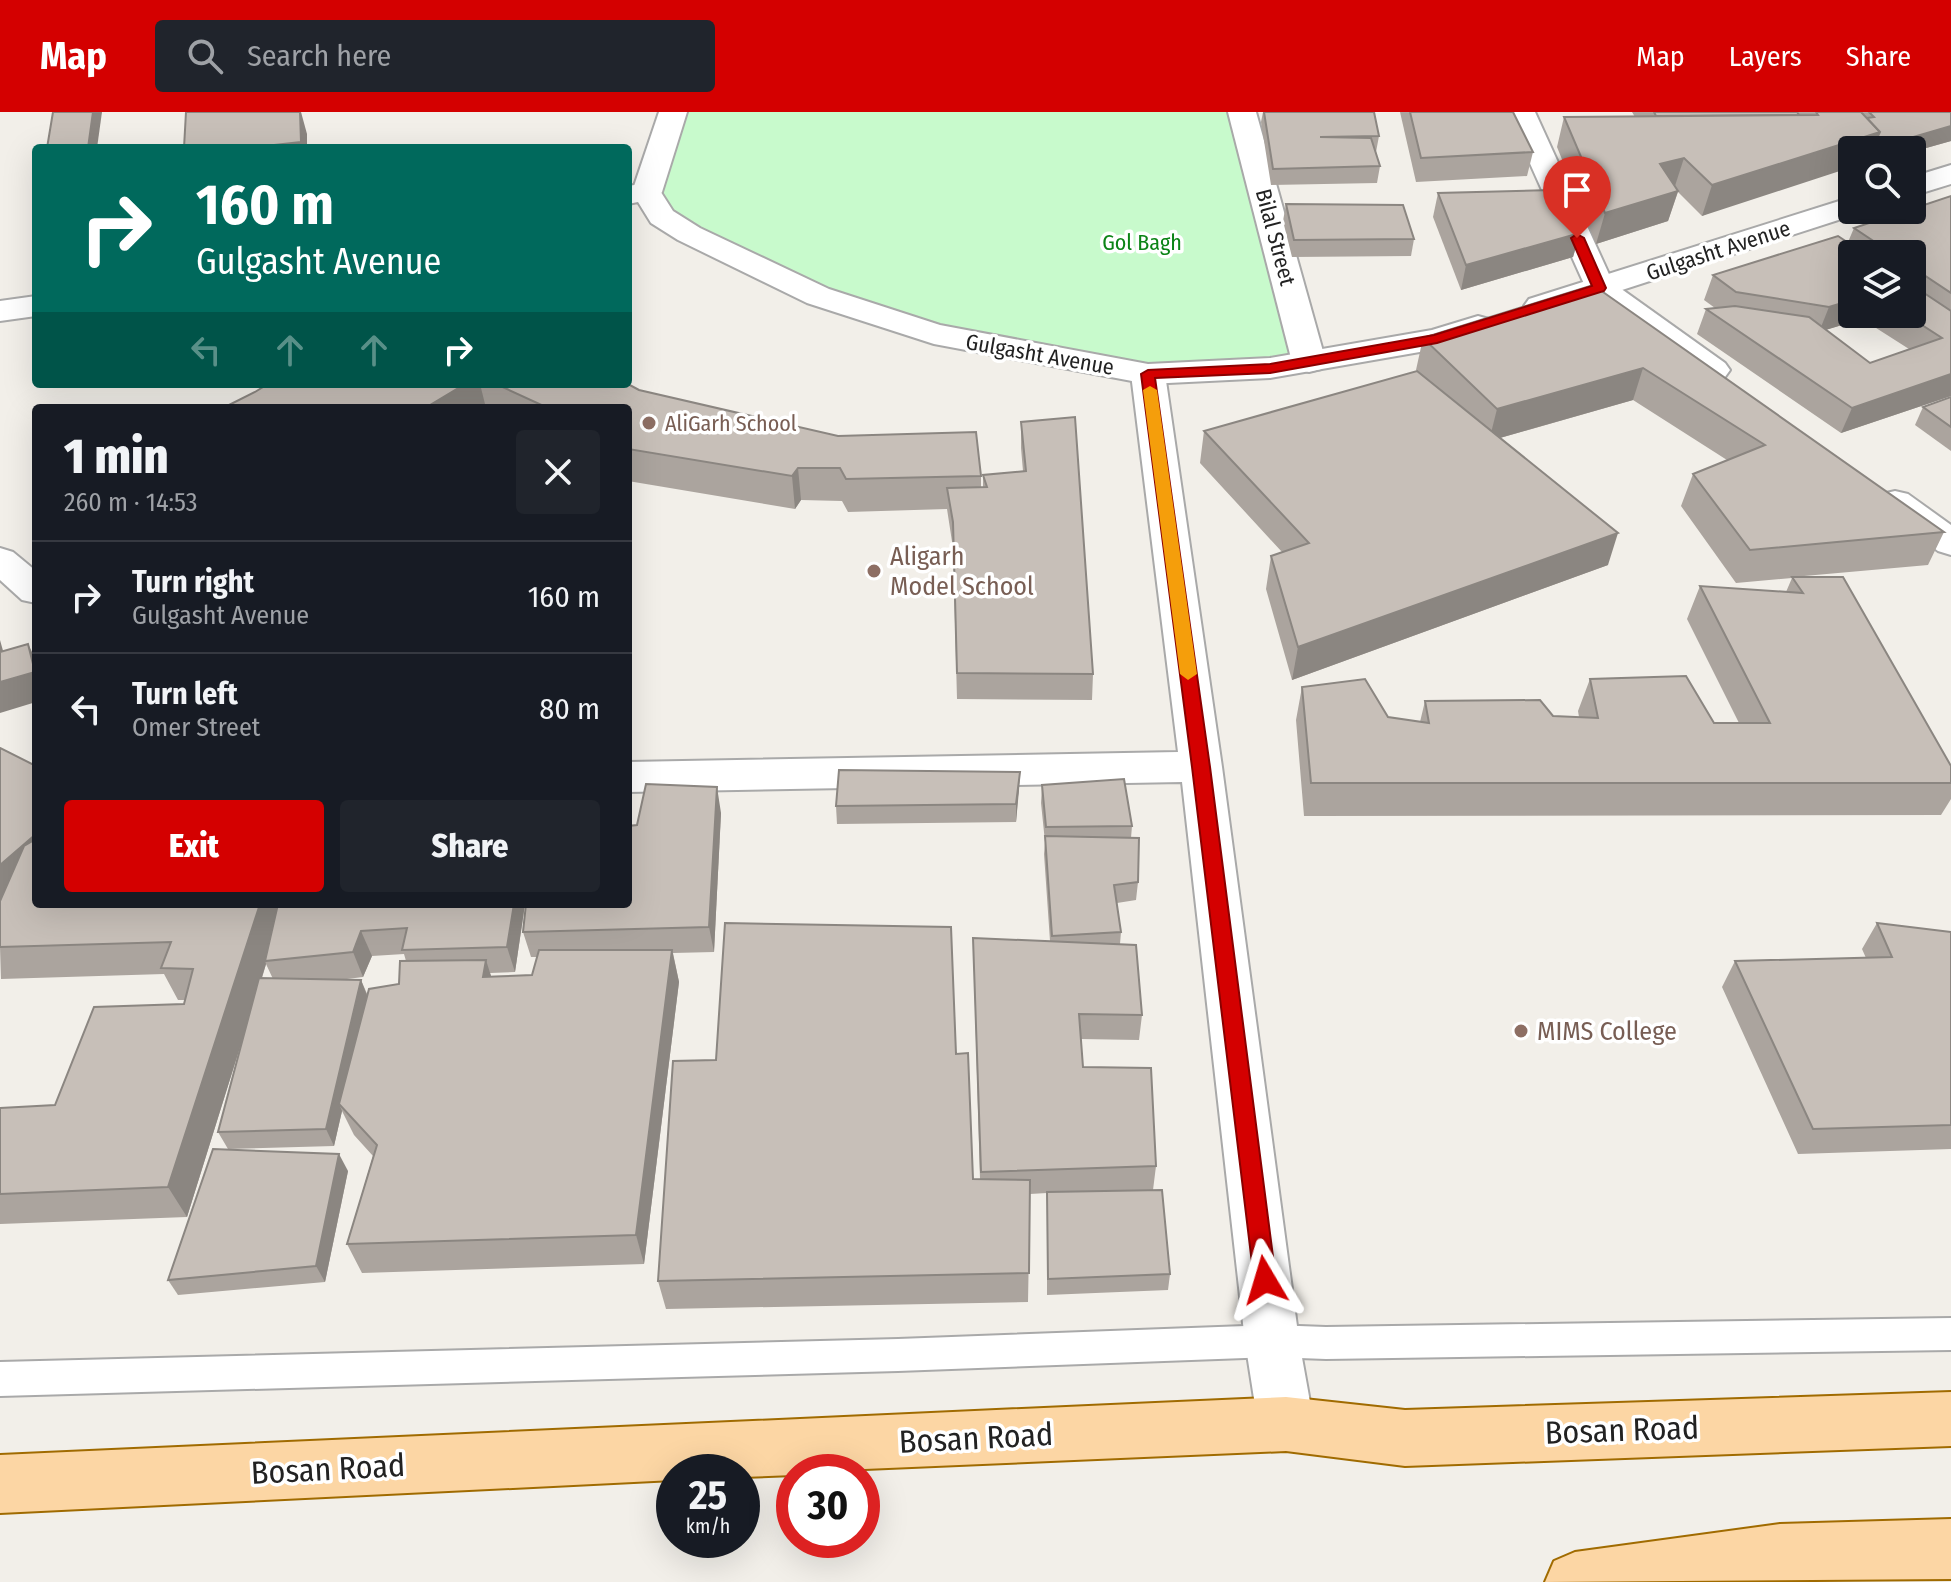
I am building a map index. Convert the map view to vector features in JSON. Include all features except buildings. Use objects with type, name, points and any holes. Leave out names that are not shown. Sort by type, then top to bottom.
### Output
[{"type":"main road","name":"Bosan Road","points":[[0,1484],[1286,1424],[1405,1438],[1951,1419]]},
{"type":"main road","points":[[1575,1582],[1780,1554],[1951,1549]]},
{"type":"street","points":[[632,217],[645,202],[673,112]]},
{"type":"street","name":"Bilal Street","points":[[1242,112],[1309,362]]},
{"type":"street","points":[[1521,112],[1600,288],[1738,388]]},
{"type":"street","points":[[1926,182],[1951,174]]},
{"type":"street","name":"Gulgasht Avenue","points":[[645,202],[689,234],[818,296],[934,334],[1148,374],[1270,368],[1437,339],[1838,211]]},
{"type":"street","points":[[0,284],[32,280]]},
{"type":"street","points":[[0,311],[32,307]]},
{"type":"street","points":[[1148,374],[1201,767],[1272,1341],[1286,1424]]},
{"type":"street","points":[[1876,488],[1951,543]]},
{"type":"street","points":[[0,560],[32,588]]},
{"type":"street","points":[[632,777],[1201,767]]},
{"type":"lane","points":[[0,1379],[898,1355],[1272,1341],[1326,1343],[1951,1334]]},
{"type":"green space","name":"Gol Bagh","points":[[673,112],[1242,112],[1309,362],[1148,374],[934,334],[689,234],[647,192]]},
{"type":"slow traffic","points":[[1150,390],[1188,674]]},
{"type":"place","name":"AliGarh School","points":[[649,423]]},
{"type":"place","name":"Aligarh Model School","points":[[874,571]]},
{"type":"place","name":"MIMS College","points":[[1521,1031]]},
{"type":"route","points":[[1265,1280],[1148,374],[1270,368],[1437,339],[1600,288],[1577,238]]}]
